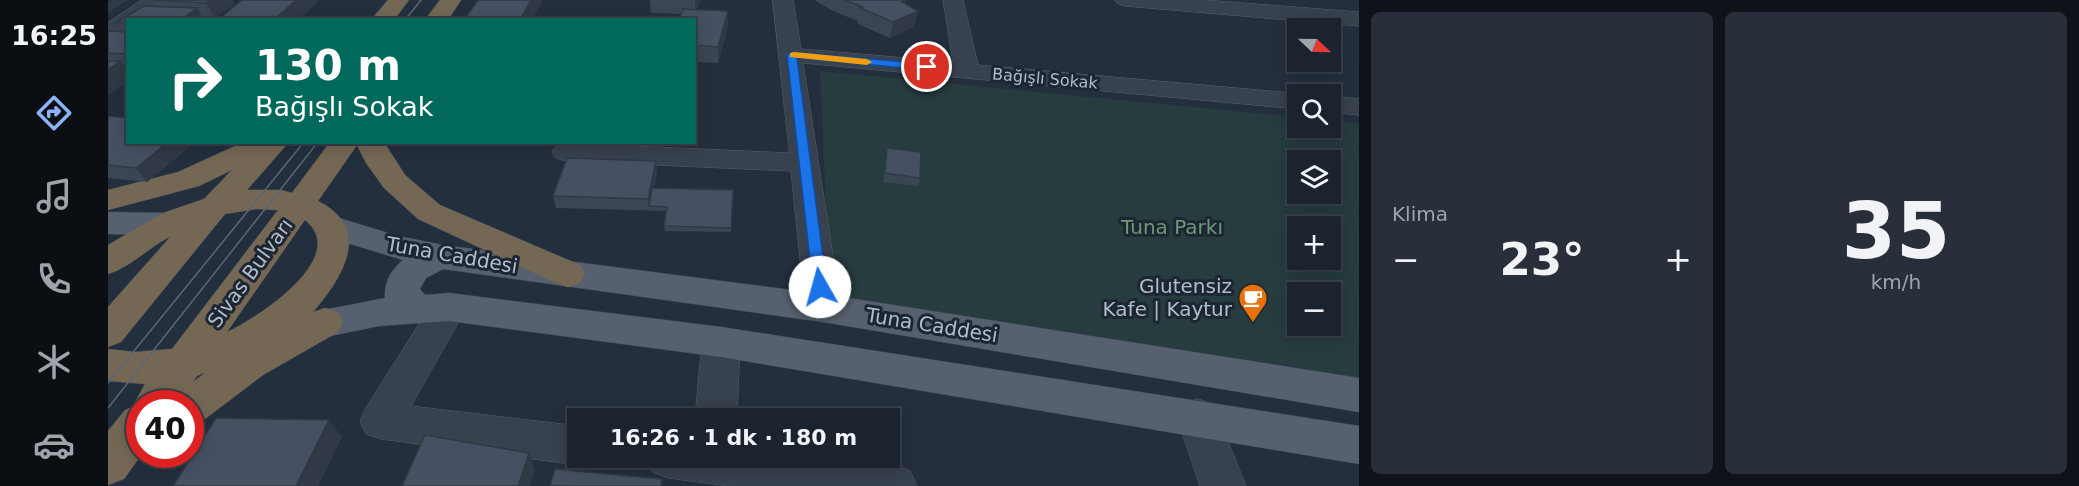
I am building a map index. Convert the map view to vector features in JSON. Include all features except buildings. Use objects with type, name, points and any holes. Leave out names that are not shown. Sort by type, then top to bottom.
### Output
[{"type":"highway","points":[[384,18],[399,0]]},
{"type":"highway","points":[[438,18],[451,0]]},
{"type":"highway","points":[[108,200],[188,179],[236,159],[262,144]]},
{"type":"highway","points":[[108,332],[214,207],[273,144]]},
{"type":"highway","name":"Sivas Bulvarı","points":[[164,390],[344,144]]},
{"type":"highway","points":[[371,144],[376,158],[392,180],[412,200],[429,212],[568,274]]},
{"type":"highway","points":[[108,262],[136,241],[167,224],[214,207],[257,200],[276,200],[300,205],[322,217],[333,237],[331,256],[322,276],[311,291],[278,320],[234,345],[184,363],[140,368],[108,364]]},
{"type":"highway","points":[[204,396],[249,364],[325,322]]},
{"type":"highway","points":[[108,465],[126,441]]},
{"type":"highway","points":[[108,477],[126,461]]},
{"type":"main road","points":[[108,223],[167,224]]},
{"type":"main road","name":"Tuna Caddesi","points":[[329,226],[396,247],[443,257],[823,308],[1359,395]]},
{"type":"main road","points":[[443,257],[422,264],[413,270],[402,285],[403,298],[414,306],[721,342],[1198,417],[1359,445]]},
{"type":"main road","points":[[234,345],[325,322],[379,312],[436,308]]},
{"type":"street","points":[[130,18],[156,0]]},
{"type":"street","points":[[783,0],[792,55],[823,308]]},
{"type":"street","points":[[953,0],[967,71]]},
{"type":"street","points":[[1125,0],[1359,19]]},
{"type":"street","points":[[108,33],[126,21]]},
{"type":"street","name":"Bağışlı Sokak","points":[[792,55],[1287,100]]},
{"type":"street","points":[[1341,106],[1359,107]]},
{"type":"street","points":[[566,152],[805,163]]},
{"type":"street","points":[[436,308],[381,421],[567,445]]},
{"type":"street","points":[[717,408],[721,342]]},
{"type":"street","points":[[1198,417],[1223,486]]},
{"type":"street","points":[[712,469],[894,486]]},
{"type":"green space","name":"Tuna Parkı","points":[[820,71],[1287,116],[1287,138],[1341,138],[1341,122],[1359,123],[1359,379],[830,296]]},
{"type":"tram line","points":[[407,18],[421,0]]},
{"type":"tram line","points":[[108,383],[302,144]]},
{"type":"tram line","points":[[108,408],[316,144]]},
{"type":"slow traffic","points":[[794,55],[867,62]]},
{"type":"place","name":"Glutensiz Kafe | Kaytur","points":[[1253,324]]},
{"type":"route","points":[[820,287],[792,55],[927,67]]}]
